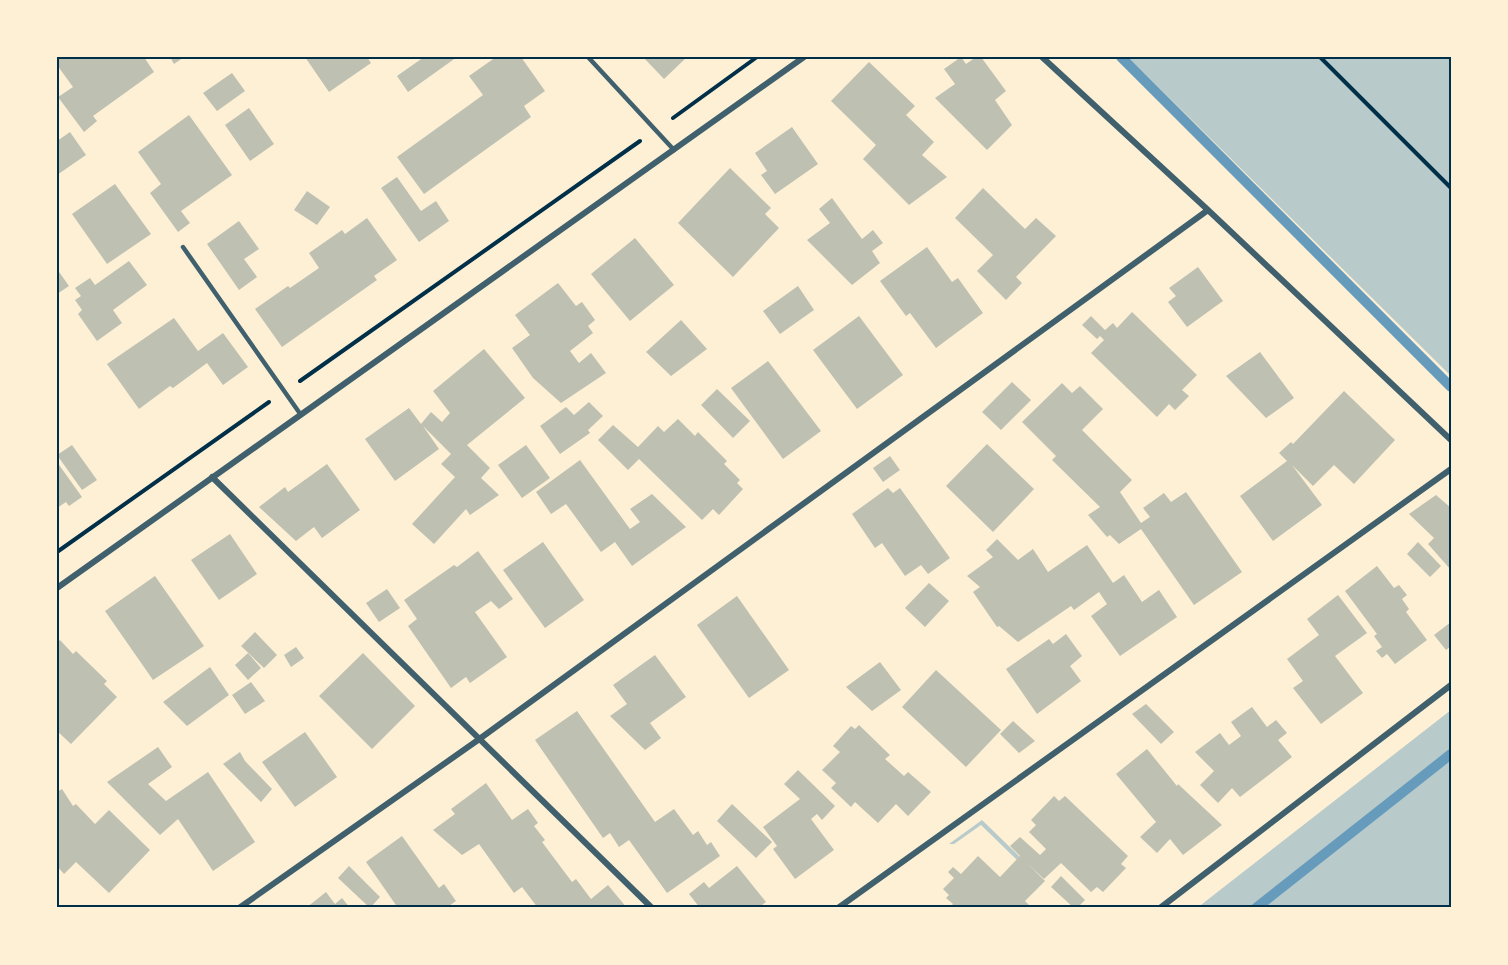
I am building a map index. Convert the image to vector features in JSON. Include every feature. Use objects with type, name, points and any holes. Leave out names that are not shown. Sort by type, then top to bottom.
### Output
[{"type":"street","points":[[57,588],[804,57]]},
{"type":"street","points":[[1042,57],[1451,440]]},
{"type":"street","points":[[239,908],[478,740],[1208,210]]},
{"type":"street","points":[[838,908],[1451,469]]},
{"type":"street","points":[[212,477],[652,908]]},
{"type":"street","points":[[1160,908],[1451,685]]},
{"type":"lane","points":[[588,57],[674,150]]},
{"type":"lane","points":[[183,247],[301,415]]},
{"type":"path","points":[[57,552],[757,57]]},
{"type":"path","points":[[1320,57],[1451,188]]},
{"type":"shaded area","points":[[1128,57],[1451,57],[1451,376]]},
{"type":"shaded area","points":[[1451,710],[1451,908],[1197,908]]},
{"type":"shaded area","points":[[982,820],[1020,857],[1017,860],[981,825],[954,844],[949,844]]},
{"type":"building","points":[[57,57],[144,57],[154,72],[93,116],[97,121],[84,132],[58,97],[73,87],[57,65]]},
{"type":"building","points":[[170,57],[184,57],[174,64]]},
{"type":"building","points":[[305,57],[367,57],[371,63],[329,92]]},
{"type":"building","points":[[424,57],[457,57],[408,92],[397,76]]},
{"type":"building","points":[[496,57],[521,57],[545,91],[524,106],[531,117],[424,194],[397,157],[483,95],[469,76]]},
{"type":"building","points":[[643,57],[687,57],[664,79]]},
{"type":"building","points":[[961,57],[966,64],[976,57],[981,57],[1006,91],[995,100],[1012,125],[987,150],[935,98],[955,84],[944,69]]},
{"type":"building","points":[[869,62],[915,106],[906,115],[934,142],[922,155],[947,177],[909,205],[863,159],[876,145],[831,101]]},
{"type":"building","points":[[232,73],[245,91],[217,111],[203,93]]},
{"type":"building","points":[[249,108],[274,144],[250,161],[225,125]]},
{"type":"building","points":[[189,115],[232,175],[181,211],[190,223],[178,232],[150,193],[161,184],[138,152]]},
{"type":"building","points":[[792,127],[818,164],[775,194],[761,175],[767,171],[755,153]]},
{"type":"building","points":[[70,132],[86,155],[57,175],[57,141]]},
{"type":"building","points":[[730,168],[771,208],[765,214],[779,228],[733,277],[678,223]]},
{"type":"building","points":[[397,177],[421,211],[436,201],[449,221],[419,242],[381,188]]},
{"type":"building","points":[[115,184],[151,234],[107,264],[72,214]]},
{"type":"building","points":[[983,188],[1025,229],[1036,218],[1056,236],[1016,277],[1022,283],[1006,300],[977,271],[993,255],[955,218]]},
{"type":"building","points":[[307,191],[330,207],[317,225],[294,210]]},
{"type":"building","points":[[832,198],[862,239],[873,230],[883,243],[872,251],[880,263],[852,285],[807,240],[830,223],[819,209]]},
{"type":"building","points":[[367,218],[397,260],[374,276],[377,280],[282,347],[255,309],[319,268],[309,253],[342,230],[345,234]]},
{"type":"building","points":[[239,221],[259,249],[244,259],[257,277],[239,290],[207,244]]},
{"type":"building","points":[[635,238],[674,285],[630,321],[591,274]]},
{"type":"building","points":[[927,247],[952,282],[958,278],[983,313],[936,348],[910,313],[906,316],[880,281]]},
{"type":"building","points":[[129,261],[147,285],[113,310],[122,323],[97,341],[78,314],[82,310],[75,300],[81,296],[75,288],[90,278],[95,285]]},
{"type":"building","points":[[1198,267],[1223,301],[1187,327],[1168,302],[1176,296],[1169,288]]},
{"type":"building","points":[[57,269],[69,286],[57,294]]},
{"type":"building","points":[[558,283],[576,306],[582,302],[595,320],[588,326],[593,333],[570,351],[579,363],[591,353],[606,373],[561,403],[533,378],[512,348],[530,335],[515,315]]},
{"type":"building","points":[[798,286],[814,310],[780,334],[763,311]]},
{"type":"building","points":[[1132,312],[1197,375],[1182,390],[1189,396],[1175,410],[1169,404],[1157,417],[1091,353],[1104,340],[1100,336],[1097,339],[1082,325],[1091,316],[1105,330],[1113,323],[1117,328]]},
{"type":"building","points":[[859,316],[903,375],[857,409],[813,350]]},
{"type":"building","points":[[174,318],[198,351],[223,333],[248,367],[223,385],[207,363],[139,409],[107,364]]},
{"type":"building","points":[[681,320],[707,349],[671,376],[646,352]]},
{"type":"building","points":[[484,349],[525,398],[467,445],[490,468],[481,478],[499,495],[470,515],[466,509],[434,544],[412,524],[455,477],[441,464],[451,454],[423,426],[439,449],[395,481],[365,439],[409,408],[421,424],[431,412],[442,422],[450,413],[433,391]]},
{"type":"building","points":[[1260,352],[1294,398],[1266,418],[1226,376]]},
{"type":"building","points":[[768,361],[821,431],[783,459],[731,388]]},
{"type":"building","points":[[1012,382],[1031,400],[1001,430],[982,412]]},
{"type":"building","points":[[1062,383],[1072,393],[1080,386],[1103,409],[1082,430],[1132,480],[1120,492],[1141,523],[1150,517],[1143,508],[1164,493],[1171,502],[1186,492],[1242,572],[1194,605],[1141,529],[1119,544],[1110,535],[1107,537],[1088,515],[1100,507],[1052,460],[1056,456],[1022,422]]},
{"type":"building","points":[[717,389],[750,421],[733,438],[701,405]]},
{"type":"building","points":[[1344,391],[1395,440],[1354,484],[1334,465],[1313,486],[1292,465],[1322,505],[1273,541],[1240,496],[1287,461],[1279,453],[1291,442],[1293,444]]},
{"type":"building","points":[[589,402],[603,416],[588,430],[590,433],[560,454],[540,426],[566,407],[574,415]]},
{"type":"building","points":[[678,419],[695,436],[698,432],[727,461],[724,464],[740,480],[737,483],[743,489],[719,515],[713,509],[702,520],[639,459],[628,470],[598,440],[613,425],[638,447],[658,426],[664,432]]},
{"type":"building","points":[[987,444],[1034,489],[993,532],[946,486]]},
{"type":"building","points":[[72,445],[97,480],[82,490],[57,455]]},
{"type":"building","points":[[526,445],[550,478],[522,498],[498,465]]},
{"type":"building","points":[[890,456],[900,470],[883,482],[873,468]]},
{"type":"building","points":[[580,460],[630,529],[640,522],[630,509],[652,494],[686,527],[632,566],[615,542],[601,552],[566,504],[551,514],[536,492]]},
{"type":"building","points":[[57,462],[82,497],[69,506],[66,502],[57,508]]},
{"type":"building","points":[[327,464],[360,510],[322,538],[314,527],[296,541],[259,507],[285,487],[288,492]]},
{"type":"building","points":[[888,488],[893,493],[900,488],[950,558],[928,574],[921,565],[905,576],[882,543],[875,548],[852,514]]},
{"type":"building","points":[[1436,495],[1451,508],[1451,570],[1428,544],[1434,538],[1409,514]]},
{"type":"building","points":[[230,534],[257,574],[219,600],[191,560]]},
{"type":"building","points":[[997,539],[1018,560],[1033,549],[1048,572],[1087,545],[1113,583],[1124,575],[1142,602],[1159,590],[1177,617],[1120,656],[1091,616],[1107,604],[1099,592],[1074,610],[1071,606],[1018,642],[999,626],[997,627],[973,592],[980,587],[967,576],[993,557],[986,550]]},
{"type":"building","points":[[543,542],[584,600],[545,628],[503,570]]},
{"type":"building","points":[[1418,542],[1441,566],[1430,577],[1407,554]]},
{"type":"building","points":[[478,551],[513,599],[499,609],[491,601],[475,612],[507,657],[470,683],[466,677],[451,688],[408,626],[417,619],[404,600]]},
{"type":"building","points":[[1377,566],[1394,588],[1399,585],[1407,595],[1402,599],[1409,609],[1406,612],[1427,640],[1395,664],[1387,654],[1382,658],[1376,651],[1382,647],[1374,636],[1377,634],[1345,591]]},
{"type":"building","points":[[155,576],[204,646],[153,680],[105,611]]},
{"type":"building","points":[[929,583],[949,601],[925,627],[905,608]]},
{"type":"building","points":[[387,589],[400,608],[379,622],[366,603]]},
{"type":"building","points":[[1338,595],[1367,633],[1335,656],[1363,693],[1321,724],[1293,688],[1303,681],[1287,659],[1319,635],[1307,619]]},
{"type":"building","points":[[737,596],[789,670],[749,698],[697,625]]},
{"type":"building","points":[[1451,622],[1451,646],[1446,650],[1434,635]]},
{"type":"building","points":[[255,632],[277,655],[264,668],[241,646]]},
{"type":"building","points":[[1066,634],[1082,656],[1070,666],[1081,681],[1037,714],[1006,669],[1049,639],[1053,644]]},
{"type":"building","points":[[60,640],[73,654],[76,651],[107,681],[104,684],[117,697],[71,744],[57,731],[57,643]]},
{"type":"building","points":[[296,647],[304,658],[291,667],[284,655]]},
{"type":"building","points":[[248,653],[261,668],[248,680],[235,665]]},
{"type":"building","points":[[363,653],[415,706],[372,749],[319,696]]},
{"type":"building","points":[[655,655],[686,697],[650,723],[661,738],[645,750],[610,716],[627,704],[613,685]]},
{"type":"building","points":[[880,662],[901,690],[872,711],[846,687]]},
{"type":"building","points":[[210,667],[229,695],[187,726],[163,702]]},
{"type":"building","points":[[936,670],[1001,730],[966,767],[902,707]]},
{"type":"building","points":[[251,682],[265,701],[245,714],[232,695]]},
{"type":"building","points":[[1146,704],[1174,732],[1161,744],[1132,714]]},
{"type":"building","points":[[1252,707],[1267,727],[1276,720],[1287,733],[1278,740],[1292,757],[1240,797],[1232,788],[1218,803],[1200,785],[1214,771],[1195,752],[1220,733],[1229,745],[1241,736],[1231,722]]},
{"type":"building","points":[[577,711],[655,822],[674,809],[693,835],[698,831],[707,845],[711,842],[720,856],[667,893],[629,840],[619,847],[610,833],[603,838],[535,740]]},
{"type":"building","points":[[1013,721],[1035,741],[1019,753],[1000,734]]},
{"type":"building","points":[[859,725],[890,755],[885,759],[904,776],[908,772],[931,792],[908,816],[896,804],[878,823],[855,802],[851,807],[831,788],[836,783],[822,770],[840,752],[833,746],[851,726],[855,729]]},
{"type":"building","points":[[305,732],[337,777],[295,807],[262,762]]},
{"type":"building","points":[[158,747],[172,767],[148,784],[166,801],[208,772],[255,842],[213,871],[178,819],[160,835],[107,782]]},
{"type":"building","points":[[1147,749],[1177,786],[1178,784],[1222,825],[1183,855],[1170,839],[1157,853],[1140,837],[1156,822],[1116,774]]},
{"type":"building","points":[[240,752],[245,761],[272,789],[261,802],[223,764]]},
{"type":"building","points":[[798,770],[835,806],[822,820],[817,814],[811,819],[834,850],[795,879],[773,849],[777,846],[763,827],[800,799],[784,784]]},
{"type":"building","points":[[486,783],[512,820],[528,809],[538,823],[534,826],[545,840],[542,842],[572,882],[576,879],[591,899],[608,885],[627,908],[538,908],[522,887],[514,893],[479,844],[462,855],[433,830],[455,814],[451,809]]},
{"type":"building","points":[[62,789],[73,806],[76,804],[95,824],[109,810],[150,850],[109,893],[76,862],[64,874],[57,866],[57,792]]},
{"type":"building","points":[[1054,796],[1059,801],[1065,796],[1128,856],[1121,864],[1126,868],[1103,892],[1097,887],[1091,892],[1061,863],[1044,879],[1028,864],[1045,881],[1025,901],[1032,908],[949,908],[953,904],[946,898],[949,895],[943,889],[954,878],[948,872],[953,867],[961,874],[978,856],[1000,877],[1020,856],[1010,846],[1020,837],[1040,855],[1046,849],[1029,832],[1036,825],[1031,820]]},
{"type":"building","points":[[732,804],[772,842],[756,858],[717,821]]},
{"type":"building","points":[[402,836],[439,888],[444,884],[456,901],[446,908],[398,908],[366,862]]},
{"type":"building","points":[[349,866],[380,897],[370,908],[338,878]]},
{"type":"building","points":[[737,866],[766,902],[758,908],[700,908],[689,894],[704,882],[709,888]]},
{"type":"building","points":[[1061,876],[1085,900],[1077,908],[1074,908],[1051,887]]},
{"type":"building","points":[[326,892],[335,904],[342,898],[350,908],[306,908]]},
{"type":"waterway","points":[[1121,57],[1451,387]]},
{"type":"waterway","points":[[1256,908],[1451,754]]}]
